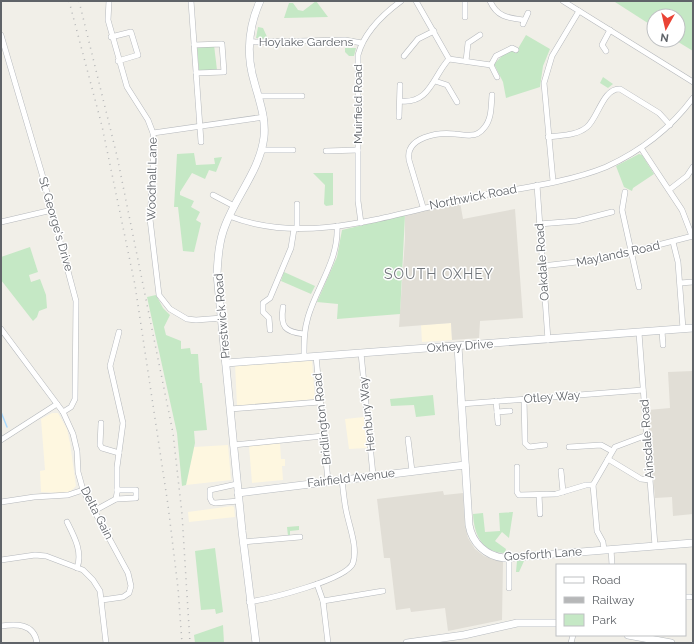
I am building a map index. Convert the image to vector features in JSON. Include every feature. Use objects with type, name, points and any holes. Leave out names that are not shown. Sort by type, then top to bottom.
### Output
[{"type":"street","name":"Woodhall Lane","points":[[109,1],[107,14],[118,60],[127,87],[148,120],[153,133],[154,151],[150,219],[160,295],[170,309],[187,319],[222,318]]},
{"type":"street","points":[[191,1],[202,142]]},
{"type":"street","name":"Prestwick Road","points":[[256,643],[249,602],[217,274],[222,234],[229,216],[255,167],[264,136],[264,117],[250,67],[252,25],[260,1]]},
{"type":"street","name":"Muirfield Road","points":[[361,223],[358,201],[357,61],[362,43],[369,30],[401,1]]},
{"type":"street","points":[[416,1],[449,59]]},
{"type":"street","points":[[465,1],[465,17]]},
{"type":"street","points":[[490,1],[494,9],[502,16],[524,22],[528,13]]},
{"type":"street","points":[[563,1],[693,82]]},
{"type":"street","points":[[553,181],[544,94],[548,65],[579,11]]},
{"type":"street","points":[[606,51],[602,45],[610,30]]},
{"type":"street","points":[[404,56],[418,38],[434,31]]},
{"type":"street","points":[[112,37],[131,32],[138,55],[118,60]]},
{"type":"street","name":"St. George's Drive","points":[[1,35],[52,210],[70,276],[77,310],[75,399],[71,407],[63,412]]},
{"type":"street","points":[[466,61],[468,43],[480,35]]},
{"type":"street","name":"Hoylake Gardens","points":[[250,42],[345,40],[362,43]]},
{"type":"street","points":[[194,45],[222,44],[224,72],[196,73]]},
{"type":"street","points":[[491,65],[496,56],[512,48],[516,50]]},
{"type":"street","points":[[449,59],[491,65]]},
{"type":"street","points":[[401,101],[409,102],[423,97],[435,81],[440,69],[449,59]]},
{"type":"street","points":[[491,65],[497,77]]},
{"type":"street","points":[[435,81],[447,86],[457,102]]},
{"type":"street","points":[[399,117],[399,106],[401,101],[400,85]]},
{"type":"street","points":[[548,136],[574,134],[583,130],[591,123],[608,94],[616,89],[620,89],[659,113],[670,125]]},
{"type":"street","points":[[423,207],[409,160],[411,146],[416,141],[424,138],[450,134],[469,136],[478,133],[484,128],[489,119],[492,95]]},
{"type":"street","points":[[259,96],[302,96]]},
{"type":"street","name":"Northwick Road","points":[[229,216],[259,226],[296,229],[336,226],[361,223],[423,207],[577,176],[604,167],[641,148],[670,125],[693,98]]},
{"type":"street","points":[[153,133],[264,117]]},
{"type":"street","points":[[641,148],[686,217],[692,236]]},
{"type":"street","points":[[261,150],[293,150]]},
{"type":"street","points":[[326,150],[358,150]]},
{"type":"street","points":[[669,190],[687,176],[693,167]]},
{"type":"street","name":"Oakdale Road","points":[[537,185],[548,340]]},
{"type":"street","points":[[625,192],[622,210],[633,253],[639,287]]},
{"type":"street","points":[[213,195],[234,206]]},
{"type":"street","points":[[270,330],[269,318],[263,312],[263,303],[270,298],[291,248],[296,229],[297,204]]},
{"type":"street","points":[[1,222],[52,210]]},
{"type":"street","points":[[539,224],[576,221],[612,212]]},
{"type":"street","points":[[304,357],[304,334],[310,311],[334,254],[338,240],[336,226]]},
{"type":"street","name":"Maylands Road","points":[[542,266],[583,262],[633,253],[692,236]]},
{"type":"street","points":[[673,242],[680,283],[683,329]]},
{"type":"street","points":[[680,283],[693,282]]},
{"type":"street","points":[[283,306],[282,318],[287,330],[290,332],[304,334]]},
{"type":"street","name":"Oxhey Drive","points":[[226,363],[693,328]]},
{"type":"street","name":"Delta Gain","points":[[1,329],[63,412],[73,434],[77,451],[78,472],[83,490],[123,564],[132,586],[127,595],[102,600]]},
{"type":"street","points":[[662,331],[663,345]]},
{"type":"street","points":[[116,499],[116,473],[123,423],[110,366],[118,332]]},
{"type":"street","name":"Ainsdale Road","points":[[639,333],[655,546]]},
{"type":"street","name":"Gosforth Lane","points":[[458,346],[469,525],[473,537],[479,547],[490,554],[509,558],[693,543]]},
{"type":"street","name":"Henbury Way","points":[[361,353],[373,475]]},
{"type":"street","name":"Bridlington Road","points":[[316,356],[328,481]]},
{"type":"street","name":"Otley Way","points":[[461,404],[643,390]]},
{"type":"street","points":[[524,399],[525,443],[529,447],[545,445]]},
{"type":"street","points":[[496,401],[498,423]]},
{"type":"street","points":[[230,409],[320,402]]},
{"type":"street","points":[[1,440],[57,404]]},
{"type":"street","points":[[497,412],[510,411]]},
{"type":"street","points":[[101,424],[100,445],[102,448],[119,453]]},
{"type":"street","points":[[612,564],[608,550],[597,531],[593,485],[612,451],[618,446],[646,435]]},
{"type":"street","points":[[233,445],[323,436]]},
{"type":"street","points":[[408,439],[412,471]]},
{"type":"street","points":[[569,447],[601,445],[612,451]]},
{"type":"street","points":[[608,459],[641,479],[650,480]]},
{"type":"street","name":"Fairfield Avenue","points":[[238,493],[465,464]]},
{"type":"street","points":[[516,467],[517,494],[522,496],[563,492],[586,485],[593,485]]},
{"type":"street","points":[[561,471],[563,492]]},
{"type":"street","points":[[249,602],[318,584],[338,577],[348,570],[353,564],[354,548],[345,506],[342,479]]},
{"type":"street","points":[[237,484],[210,490],[210,498],[215,503],[239,501]]},
{"type":"street","points":[[1,502],[34,497],[68,495],[83,490]]},
{"type":"street","points":[[94,512],[116,499],[136,498],[136,490],[117,490]]},
{"type":"street","points":[[539,495],[540,514]]},
{"type":"street","points":[[67,522],[78,549],[79,561],[77,568]]},
{"type":"street","points":[[243,542],[300,537]]},
{"type":"street","points":[[1,560],[43,555],[86,573],[96,583],[102,600],[106,643]]},
{"type":"street","points":[[509,558],[509,588]]},
{"type":"street","points":[[318,584],[323,601],[328,643]]},
{"type":"street","points":[[323,601],[383,591]]},
{"type":"street","points":[[407,643],[458,636],[517,624],[556,623]]},
{"type":"street","points":[[1,626],[14,624],[25,626],[34,634],[37,643]]},
{"type":"street","points":[[639,636],[660,638],[671,643]]},
{"type":"shaded area","points":[[460,202],[463,219],[515,209],[523,318],[480,321],[479,338],[452,340],[451,323],[399,327],[405,239],[405,215]]},
{"type":"shaded area","points":[[451,323],[452,340],[422,342],[421,325]]},
{"type":"shaded area","points":[[312,361],[315,399],[237,406],[235,364]]},
{"type":"shaded area","points":[[693,371],[693,514],[673,516],[672,497],[655,498],[648,410],[670,408],[668,372]]},
{"type":"shaded area","points":[[52,413],[58,413],[67,429],[70,443],[76,486],[70,492],[65,493],[41,492],[40,471],[45,470],[41,419]]},
{"type":"shaded area","points":[[364,417],[367,448],[349,449],[345,419]]},
{"type":"shaded area","points":[[280,443],[281,459],[285,459],[285,466],[282,466],[283,480],[252,483],[249,446]]},
{"type":"shaded area","points":[[228,445],[231,480],[186,485],[194,447]]},
{"type":"shaded area","points":[[443,491],[444,495],[463,493],[465,526],[468,538],[475,549],[484,556],[503,562],[502,620],[448,631],[445,608],[411,612],[410,608],[396,610],[390,558],[384,558],[377,499]]},
{"type":"shaded area","points":[[232,506],[234,507],[235,517],[189,522],[188,512]]},
{"type":"green space","points":[[316,1],[328,17],[284,18],[289,3],[293,3],[298,10],[303,11]]},
{"type":"green space","points":[[693,1],[693,51],[686,47],[686,8],[646,8],[646,22],[615,2]]},
{"type":"green space","points":[[258,27],[263,28],[268,39],[256,38]]},
{"type":"green space","points":[[526,35],[550,49],[543,66],[540,87],[506,98],[503,82],[494,64],[502,56],[512,50],[516,52]]},
{"type":"green space","points":[[214,45],[217,70],[199,71],[197,46]]},
{"type":"green space","points":[[345,48],[356,48],[354,56],[349,56],[345,52]]},
{"type":"green space","points":[[603,77],[613,84],[608,88],[600,83]]},
{"type":"green space","points":[[194,153],[196,165],[215,164],[214,158],[222,157],[216,172],[209,170],[205,179],[192,173],[180,192],[180,195],[194,201],[191,207],[200,212],[196,220],[201,223],[194,252],[183,251],[178,207],[174,207],[177,154]]},
{"type":"green space","points":[[639,154],[642,155],[654,174],[633,188],[632,191],[624,187],[616,166]]},
{"type":"green space","points":[[313,173],[333,173],[333,205],[326,206],[324,204],[325,185]]},
{"type":"green space","points":[[405,215],[400,314],[337,319],[338,304],[317,302],[337,257],[342,230]]},
{"type":"green space","points":[[30,247],[38,272],[29,275],[31,282],[40,279],[46,295],[47,308],[39,311],[37,317],[33,321],[1,280],[1,257]]},
{"type":"green space","points":[[284,272],[315,286],[311,294],[281,281]]},
{"type":"green space","points":[[156,295],[163,308],[170,315],[164,327],[166,335],[181,341],[181,349],[190,348],[191,354],[198,354],[200,383],[202,383],[207,430],[194,431],[195,443],[186,485],[182,486],[177,433],[147,297]]},
{"type":"green space","points":[[433,395],[435,415],[416,417],[414,405],[391,406],[390,399]]},
{"type":"green space","points":[[513,512],[509,538],[502,532],[495,541],[506,549],[505,553],[490,550],[481,541],[475,529],[473,514],[483,513],[485,532],[500,531],[499,513]]},
{"type":"green space","points":[[299,526],[299,530],[290,531],[290,536],[288,536],[287,527]]},
{"type":"green space","points":[[215,548],[223,612],[216,614],[215,609],[201,610],[195,551]]},
{"type":"green space","points":[[517,561],[524,561],[519,572],[516,572]]},
{"type":"green space","points":[[223,625],[224,643],[195,643],[194,635]]},
{"type":"waterway","points":[[1,412],[7,427]]},
{"type":"railway","points":[[69,1],[102,126],[135,285],[168,505],[178,588],[182,643]]},
{"type":"railway","points":[[79,1],[117,156],[173,433],[182,514],[190,643]]},
{"type":"district","name":"SOUTH OXHEY","points":[[439,274]]}]
